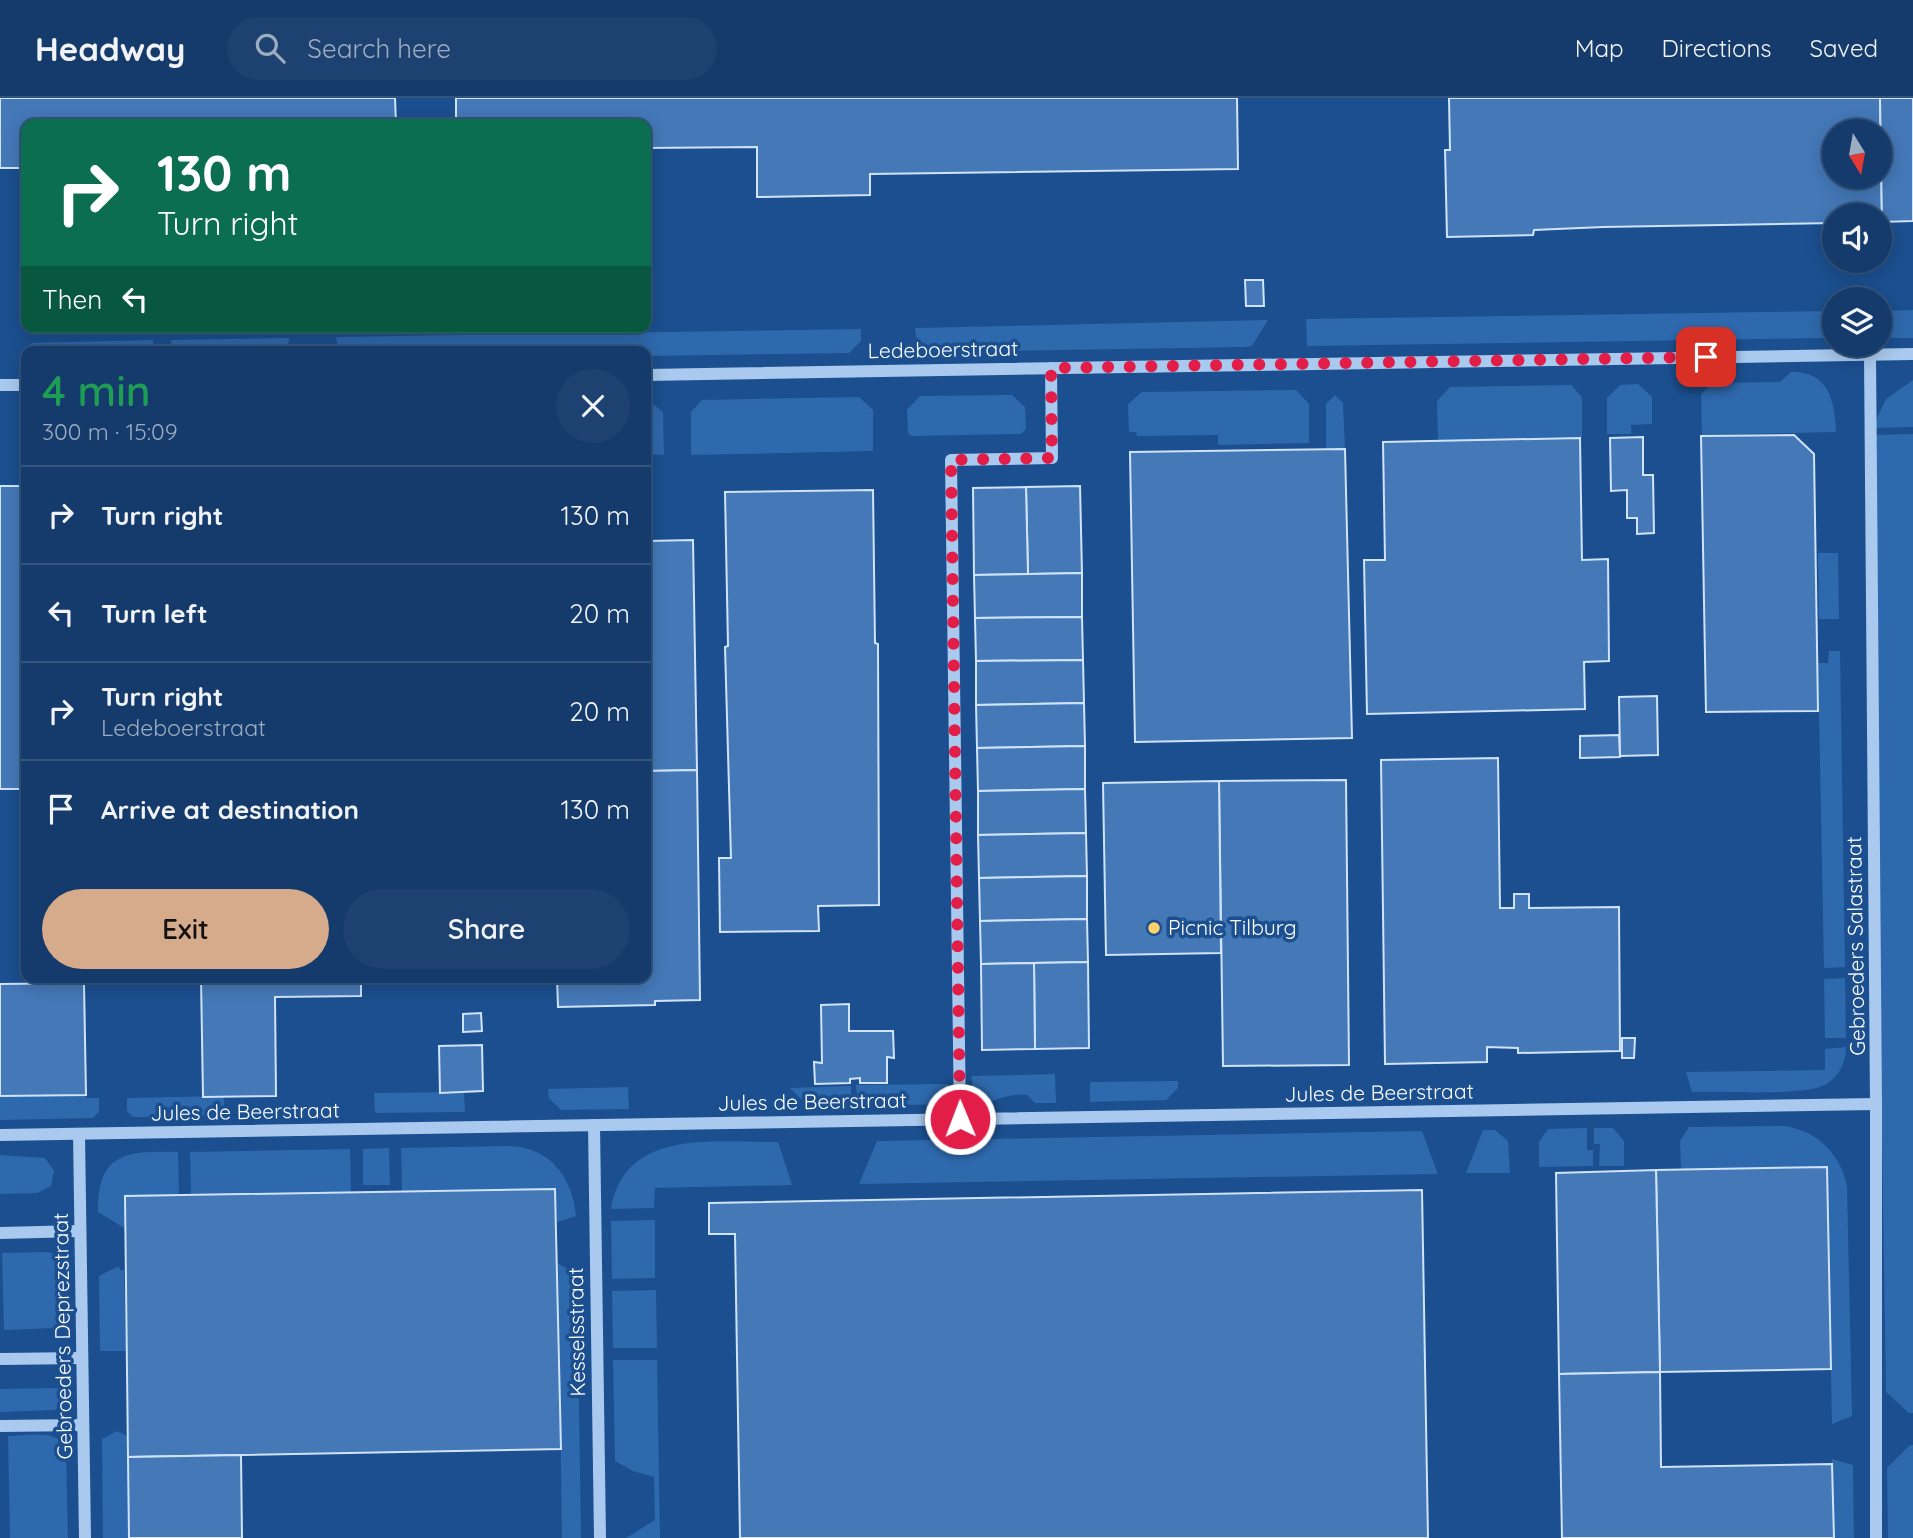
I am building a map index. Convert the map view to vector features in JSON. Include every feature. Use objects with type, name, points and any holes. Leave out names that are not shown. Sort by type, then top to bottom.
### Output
[{"type":"street","name":"Ledeboerstraat","points":[[1892,354],[1913,354]]},
{"type":"street","name":"Ledeboerstraat","points":[[651,374],[1822,356]]},
{"type":"street","name":"Gebroeders Salastraat","points":[[1870,357],[1876,1104],[1876,1538]]},
{"type":"street","points":[[960,1119],[951,460],[1052,458],[1051,368]]},
{"type":"street","points":[[0,385],[21,385]]},
{"type":"street","name":"Jules de Beerstraat","points":[[0,1135],[1876,1104]]},
{"type":"street","name":"Kesselsstraat","points":[[594,1125],[600,1538]]},
{"type":"street","name":"Gebroeders Deprezstraat","points":[[79,1134],[85,1538]]},
{"type":"street","points":[[0,1233],[80,1231]]},
{"type":"street","points":[[0,1359],[82,1358]]},
{"type":"street","points":[[0,1426],[83,1425]]},
{"type":"shaded area","points":[[1913,310],[1913,338],[1892,338],[1892,311]]},
{"type":"shaded area","points":[[1822,311],[1822,338],[1307,346],[1306,319]]},
{"type":"shaded area","points":[[1268,320],[1252,346],[1245,347],[932,352],[916,337],[915,328]]},
{"type":"shaded area","points":[[861,329],[861,341],[849,353],[651,356],[651,346],[338,346],[336,337],[651,333]]},
{"type":"shaded area","points":[[289,338],[288,346],[172,346],[171,340]]},
{"type":"shaded area","points":[[153,340],[153,346],[31,346],[31,343]]},
{"type":"shaded area","points":[[1791,372],[1804,373],[1822,382],[1834,409],[1836,432],[1702,435],[1701,394],[1713,383],[1780,382]]},
{"type":"shaded area","points":[[1913,380],[1913,427],[1872,428],[1886,399]]},
{"type":"shaded area","points":[[1638,384],[1652,397],[1652,424],[1631,425],[1631,434],[1607,434],[1607,398],[1620,385]]},
{"type":"shaded area","points":[[1571,385],[1582,397],[1582,438],[1438,441],[1437,401],[1450,387]]},
{"type":"shaded area","points":[[1296,390],[1309,404],[1309,443],[1218,445],[1218,435],[1137,436],[1136,432],[1129,432],[1128,404],[1142,392]]},
{"type":"shaded area","points":[[1012,395],[1025,407],[1026,429],[1021,434],[912,436],[908,433],[907,410],[920,396]]},
{"type":"shaded area","points":[[1335,395],[1343,403],[1345,449],[1326,449],[1326,404]]},
{"type":"shaded area","points":[[859,397],[873,410],[873,451],[691,455],[691,412],[702,400]]},
{"type":"shaded area","points":[[651,402],[663,412],[664,455],[651,454]]},
{"type":"shaded area","points":[[1913,434],[1913,1413],[1909,1413],[1886,1392],[1871,435]]},
{"type":"shaded area","points":[[1818,553],[1838,553],[1839,619],[1819,619]]},
{"type":"shaded area","points":[[1829,651],[1840,651],[1845,967],[1824,968],[1818,663],[1828,663]]},
{"type":"shaded area","points":[[1845,978],[1846,1038],[1825,1038],[1824,979]]},
{"type":"shaded area","points":[[1846,1047],[1836,1076],[1822,1086],[1811,1089],[1779,1092],[1692,1092],[1686,1072],[1825,1070],[1825,1049]]},
{"type":"shaded area","points":[[1055,1074],[1056,1103],[1035,1103],[1027,1095],[1019,1095],[976,1104],[971,1076]]},
{"type":"shaded area","points":[[1178,1081],[1178,1088],[1166,1100],[1090,1102],[1090,1082]]},
{"type":"shaded area","points":[[949,1084],[945,1104],[858,1106],[856,1085]]},
{"type":"shaded area","points":[[851,1086],[851,1106],[808,1106],[790,1088]]},
{"type":"shaded area","points":[[628,1087],[629,1109],[561,1110],[549,1098],[548,1089]]},
{"type":"shaded area","points":[[464,1092],[465,1112],[375,1113],[374,1093]]},
{"type":"shaded area","points":[[86,1095],[86,1098],[99,1098],[99,1112],[93,1118],[0,1120],[0,1096]]},
{"type":"shaded area","points":[[224,1096],[224,1116],[133,1117],[127,1111],[127,1098]]},
{"type":"shaded area","points":[[1785,1126],[1807,1133],[1825,1145],[1839,1163],[1847,1185],[1852,1416],[1832,1424],[1827,1168],[1681,1170],[1680,1141],[1689,1127]]},
{"type":"shaded area","points":[[1587,1128],[1587,1150],[1593,1150],[1593,1166],[1539,1167],[1539,1142],[1548,1129]]},
{"type":"shaded area","points":[[1594,1128],[1613,1128],[1624,1141],[1624,1166],[1599,1166],[1600,1144],[1594,1144]]},
{"type":"shaded area","points":[[1483,1130],[1495,1130],[1508,1141],[1510,1173],[1466,1173]]},
{"type":"shaded area","points":[[1422,1131],[1438,1174],[859,1184],[877,1141]]},
{"type":"shaded area","points":[[702,1142],[778,1142],[792,1185],[655,1188],[654,1208],[611,1209],[620,1183],[634,1164],[654,1152],[676,1145]]},
{"type":"shaded area","points":[[511,1146],[538,1153],[557,1168],[570,1190],[576,1216],[557,1222],[555,1189],[402,1191],[401,1148]]},
{"type":"shaded area","points":[[389,1148],[390,1185],[363,1185],[363,1149]]},
{"type":"shaded area","points":[[350,1149],[351,1192],[191,1195],[190,1152]]},
{"type":"shaded area","points":[[178,1152],[179,1195],[124,1228],[98,1212],[103,1177],[109,1166],[118,1159],[144,1153]]},
{"type":"shaded area","points":[[0,1155],[45,1158],[54,1171],[51,1186],[37,1193],[0,1194]]},
{"type":"shaded area","points":[[655,1220],[655,1278],[612,1279],[611,1221]]},
{"type":"shaded area","points":[[48,1252],[57,1255],[64,1266],[62,1322],[54,1328],[4,1330],[2,1253]]},
{"type":"shaded area","points":[[558,1264],[577,1273],[581,1538],[562,1538]]},
{"type":"shaded area","points":[[119,1266],[120,1270],[124,1270],[126,1351],[100,1351],[99,1276]]},
{"type":"shaded area","points":[[656,1290],[657,1348],[613,1348],[612,1291]]},
{"type":"shaded area","points":[[613,1360],[657,1360],[660,1538],[626,1538],[655,1520],[654,1477],[633,1471],[615,1461]]},
{"type":"shaded area","points":[[57,1388],[63,1392],[64,1400],[55,1410],[0,1412],[0,1389]]},
{"type":"shaded area","points":[[117,1431],[127,1436],[129,1538],[103,1538],[102,1439]]},
{"type":"shaded area","points":[[8,1436],[50,1436],[63,1443],[66,1450],[68,1538],[10,1538]]},
{"type":"shaded area","points":[[1913,1445],[1913,1538],[1888,1538],[1887,1468]]},
{"type":"shaded area","points":[[1832,1459],[1853,1465],[1854,1538],[1834,1538]]},
{"type":"building","points":[[0,98],[395,98],[396,119],[21,119],[21,168],[0,168]]},
{"type":"building","points":[[456,98],[1237,98],[1238,169],[870,174],[870,195],[757,197],[757,147],[651,148],[651,119],[456,119]]},
{"type":"building","points":[[1449,98],[1880,98],[1880,119],[1822,119],[1822,189],[1881,189],[1882,203],[1822,203],[1822,223],[1603,227],[1534,230],[1533,235],[1447,237],[1445,150],[1450,150]]},
{"type":"building","points":[[1880,98],[1913,98],[1913,221],[1892,222],[1892,203],[1882,203],[1881,189],[1892,189],[1892,119],[1880,119]]},
{"type":"building","points":[[1245,280],[1263,280],[1264,306],[1246,306]]},
{"type":"building","points":[[1794,435],[1814,454],[1818,711],[1706,712],[1701,436]]},
{"type":"building","points":[[1643,437],[1643,475],[1653,475],[1654,533],[1637,534],[1637,518],[1627,518],[1627,490],[1611,491],[1610,438]]},
{"type":"building","points":[[1580,438],[1582,560],[1608,559],[1609,661],[1584,662],[1585,709],[1367,714],[1364,560],[1385,560],[1383,442]]},
{"type":"building","points":[[1345,449],[1352,738],[1135,742],[1130,452]]},
{"type":"building","points":[[0,486],[21,486],[21,789],[0,789]]},
{"type":"building","points":[[1080,486],[1082,573],[1028,574],[1026,487]]},
{"type":"building","points":[[1026,487],[1028,574],[974,575],[973,488]]},
{"type":"building","points":[[873,490],[875,643],[878,644],[879,905],[818,906],[819,931],[720,932],[719,858],[731,858],[725,647],[728,646],[725,492]]},
{"type":"building","points":[[693,540],[697,770],[651,771],[651,541]]},
{"type":"building","points":[[1082,573],[1082,617],[975,618],[974,575]]},
{"type":"building","points":[[1082,617],[1083,660],[976,661],[975,618]]},
{"type":"building","points":[[1083,660],[1084,703],[976,705],[976,661]]},
{"type":"building","points":[[1657,696],[1658,755],[1620,756],[1619,697]]},
{"type":"building","points":[[1084,703],[1085,746],[977,748],[976,705]]},
{"type":"building","points":[[1619,735],[1620,757],[1580,758],[1580,736]]},
{"type":"building","points":[[1085,746],[1085,789],[978,791],[977,748]]},
{"type":"building","points":[[1498,758],[1500,908],[1514,908],[1514,894],[1529,894],[1529,908],[1619,907],[1620,1051],[1518,1053],[1518,1048],[1487,1047],[1487,1062],[1385,1064],[1381,760]]},
{"type":"building","points":[[697,770],[700,1000],[655,1001],[655,1005],[558,1007],[557,983],[651,983],[651,771]]},
{"type":"building","points":[[1346,780],[1349,1065],[1223,1066],[1219,781]]},
{"type":"building","points":[[1219,781],[1221,953],[1106,955],[1103,783]]},
{"type":"building","points":[[1085,789],[1086,833],[978,835],[978,791]]},
{"type":"building","points":[[1086,833],[1087,876],[979,878],[978,835]]},
{"type":"building","points":[[1087,876],[1087,919],[980,921],[979,878]]},
{"type":"building","points":[[1087,919],[1088,962],[981,964],[980,921]]},
{"type":"building","points":[[1088,962],[1089,1048],[1035,1049],[1034,963]]},
{"type":"building","points":[[1034,963],[1035,1049],[982,1050],[981,964]]},
{"type":"building","points":[[84,983],[86,1095],[0,1096],[0,984]]},
{"type":"building","points":[[201,983],[361,983],[361,996],[275,997],[276,1096],[203,1097]]},
{"type":"building","points":[[849,1004],[849,1031],[893,1031],[894,1058],[887,1057],[887,1083],[860,1083],[860,1078],[850,1079],[850,1083],[815,1084],[814,1062],[822,1063],[821,1005]]},
{"type":"building","points":[[481,1013],[482,1031],[463,1032],[463,1014]]},
{"type":"building","points":[[1622,1038],[1635,1038],[1634,1058],[1622,1058]]},
{"type":"building","points":[[482,1045],[483,1091],[440,1093],[439,1046]]},
{"type":"building","points":[[1827,1167],[1831,1369],[1660,1372],[1656,1170]]},
{"type":"building","points":[[1656,1170],[1660,1372],[1559,1374],[1556,1173]]},
{"type":"building","points":[[555,1189],[561,1449],[128,1457],[125,1196]]},
{"type":"building","points":[[1422,1190],[1428,1538],[740,1538],[735,1234],[709,1234],[709,1203]]},
{"type":"building","points":[[1660,1372],[1661,1467],[1832,1464],[1834,1538],[1562,1538],[1559,1374]]},
{"type":"building","points":[[241,1455],[242,1538],[129,1538],[128,1457]]},
{"type":"place","name":"Picnic Tilburg","points":[[1154,928]]},
{"type":"route","points":[[960,1119],[951,460],[1052,458],[1051,368],[1706,357]]}]
